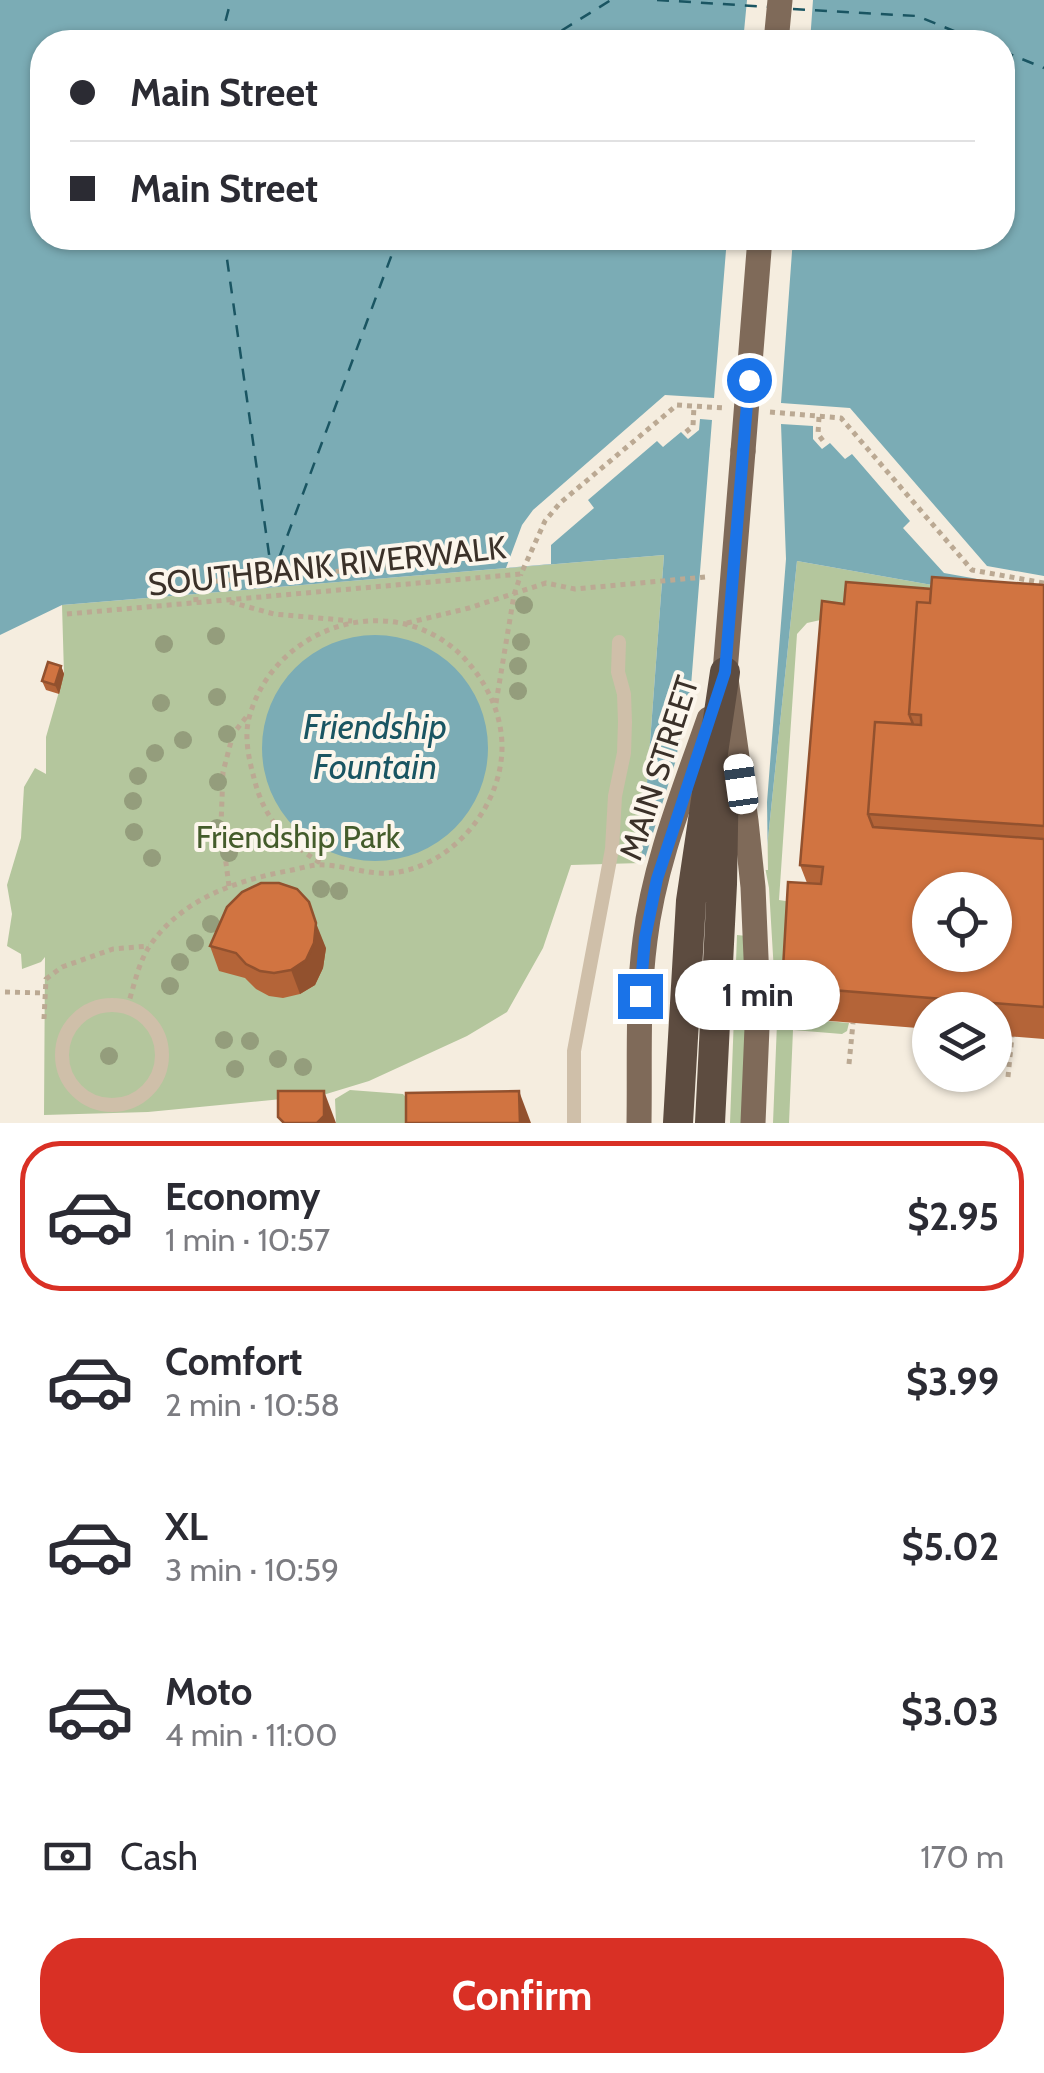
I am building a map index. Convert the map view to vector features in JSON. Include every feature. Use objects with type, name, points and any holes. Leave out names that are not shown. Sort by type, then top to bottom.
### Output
[{"type":"highway","points":[[710,1123],[708,883],[725,672]]},
{"type":"highway","points":[[678,1123],[687,953],[708,883]]},
{"type":"main road","points":[[777,30],[780,0]]},
{"type":"main road","name":"MAIN STREET","points":[[752,1123],[758,1004],[753,887],[725,672],[759,250]]},
{"type":"main road","name":"MAIN STREET","points":[[639,1123],[640,996],[645,938],[657,879],[725,672]]},
{"type":"lane","points":[[574,1123],[574,1051],[612,849],[615,796],[624,753],[619,642]]},
{"type":"lane","points":[[95,1008],[127,1008],[142,1015],[154,1028],[162,1060],[158,1076],[134,1100],[118,1105],[87,1099],[66,1075],[63,1042],[81,1016],[95,1008]]},
{"type":"lane","points":[[118,1105],[122,1123]]},
{"type":"path","name":"SOUTHBANK RIVERWALK","points":[[68,614],[521,574],[545,521],[560,503],[677,405],[694,406]]},
{"type":"path","points":[[686,432],[693,426],[694,406],[730,409]]},
{"type":"path","points":[[766,412],[819,420],[841,418],[972,570],[1044,583]]},
{"type":"path","points":[[819,420],[818,434],[824,442]]},
{"type":"path","points":[[196,602],[195,584],[500,558]]},
{"type":"path","points":[[355,621],[319,633],[287,656],[262,687],[248,720],[248,755],[258,793],[272,822],[296,848],[322,864],[368,873],[400,872],[434,859],[466,834],[487,807],[498,776],[502,747],[496,706],[521,574]]},
{"type":"path","points":[[404,624],[546,584],[575,589],[705,577]]},
{"type":"path","points":[[224,600],[274,614],[390,620],[423,629],[454,647],[476,671],[496,706]]},
{"type":"path","points":[[230,886],[221,825],[224,772],[233,734],[254,708]]},
{"type":"path","points":[[127,1008],[149,946],[170,922],[219,889],[322,864]]},
{"type":"path","points":[[44,1018],[46,980],[62,967],[112,948],[149,946]]},
{"type":"path","points":[[4,992],[46,993]]},
{"type":"path","points":[[850,1064],[853,1023]]},
{"type":"green space","name":"Friendship Park","points":[[664,555],[641,863],[571,865],[543,948],[507,1012],[467,1036],[369,1081],[323,1095],[148,1112],[44,1115],[45,957],[22,969],[21,954],[7,946],[12,914],[7,885],[21,838],[24,787],[35,768],[46,774],[46,737],[64,674],[62,605]]},
{"type":"green space","points":[[797,561],[1044,605],[825,619],[807,623],[797,634],[779,900],[792,902],[782,1017],[849,1023],[842,1034],[793,1030],[789,1123],[773,1123],[777,1023],[765,867]]},
{"type":"green space","points":[[737,935],[747,936],[744,1123],[730,1123]]},
{"type":"green space","points":[[350,1090],[403,1094],[416,1108],[417,1123],[336,1123],[335,1099]]},
{"type":"water","points":[[0,0],[1044,0],[1044,605],[797,561],[765,867],[641,863],[664,555],[62,605],[0,635]]},
{"type":"water","name":"Friendship Fountain","points":[[375,635],[418,644],[455,668],[479,705],[488,748],[479,791],[455,828],[418,852],[375,861],[332,852],[295,828],[271,791],[262,748],[271,705],[295,668],[332,644]]},
{"type":"pier","points":[[747,0],[813,0],[811,30],[744,30]]},
{"type":"pier","points":[[726,250],[792,250],[781,403],[850,408],[987,566],[1044,576],[1044,591],[944,573],[903,528],[910,521],[852,454],[845,459],[830,443],[822,449],[813,439],[813,426],[781,424],[786,559],[767,802],[768,870],[642,868],[675,763],[691,686],[712,420],[700,419],[699,430],[688,439],[681,432],[663,447],[657,441],[588,500],[594,508],[551,545],[551,564],[506,568],[522,525],[533,510],[665,395],[714,398]]},
{"type":"building","points":[[932,577],[1044,585],[1044,826],[868,814],[875,722],[921,725],[921,715],[909,714],[917,602],[930,603]]},
{"type":"building","points":[[846,582],[931,589],[930,603],[917,602],[909,714],[913,724],[875,722],[868,814],[873,827],[1044,839],[1044,1007],[1012,1004],[1012,992],[912,992],[912,996],[782,986],[788,882],[821,884],[823,867],[800,865],[822,601],[844,604]]},
{"type":"building","points":[[48,662],[61,666],[55,685],[42,681]]},
{"type":"building","points":[[261,883],[297,889],[309,902],[316,923],[314,943],[306,960],[291,970],[260,971],[236,953],[210,946],[227,907],[242,892]]},
{"type":"building","points":[[278,1091],[324,1091],[324,1116],[317,1123],[284,1123],[278,1117]]},
{"type":"building","points":[[519,1091],[520,1123],[406,1123],[406,1093]]},
{"type":"ferry route","points":[[223,30],[231,0]]},
{"type":"ferry route","points":[[562,30],[611,0]]},
{"type":"ferry route","points":[[657,0],[770,7]]},
{"type":"ferry route","points":[[793,9],[917,16],[951,30]]},
{"type":"ferry route","points":[[1015,56],[1044,68]]},
{"type":"ferry route","points":[[226,250],[272,575]]},
{"type":"ferry route","points":[[272,577],[394,250]]},
{"type":"route","points":[[640,996],[645,938],[657,879],[725,672],[749,380]]}]
